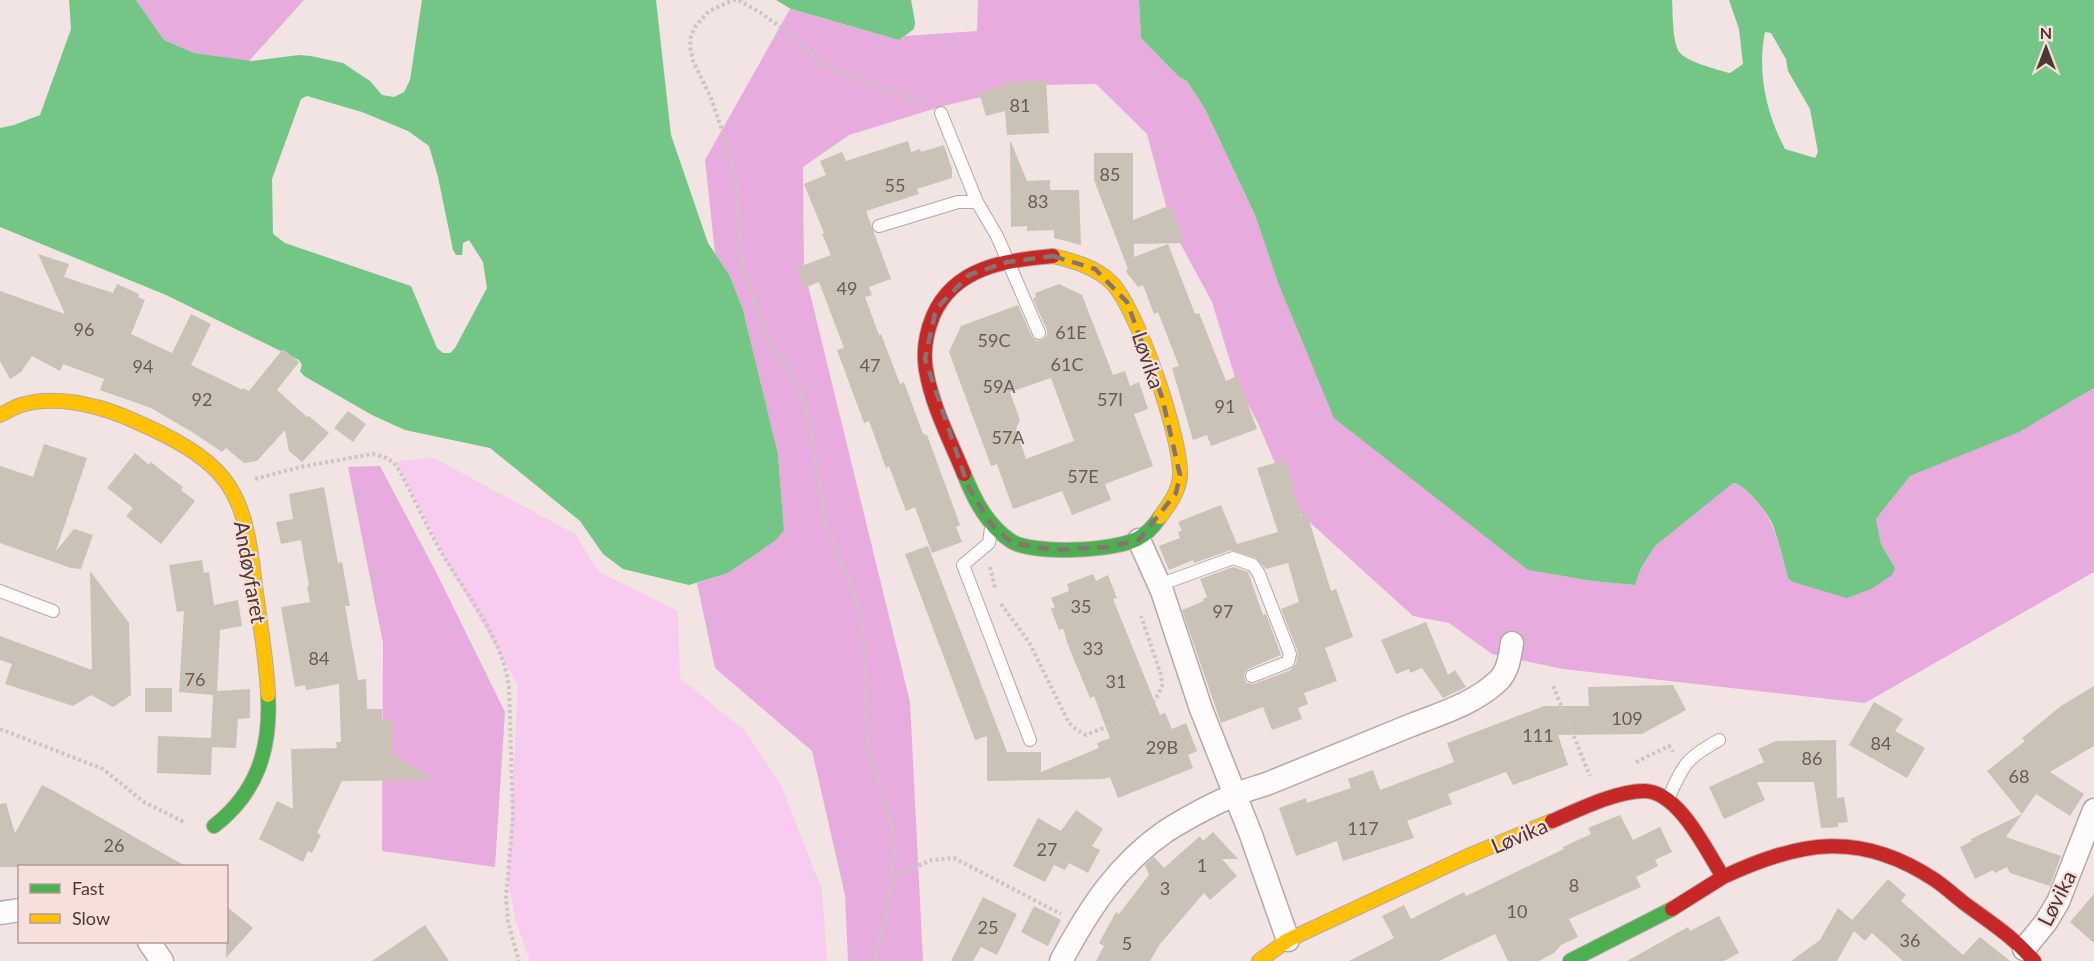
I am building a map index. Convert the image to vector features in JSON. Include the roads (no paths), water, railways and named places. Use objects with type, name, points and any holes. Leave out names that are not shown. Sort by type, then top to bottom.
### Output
[{"type":"street","name":"Løvika","points":[[1053,256],[1077,261],[1095,269],[1114,285],[1127,302],[1137,323],[1177,450],[1180,475],[1176,493],[1164,512],[1138,540],[1108,548],[1054,550],[1012,543],[991,524],[968,486],[930,384],[925,359],[927,333],[936,309],[949,292],[969,275],[1007,262],[1053,256]]},
{"type":"street","name":"Andøyfaret","points":[[0,415],[6,410],[35,402],[67,401],[102,408],[133,419],[163,434],[213,466],[228,485],[240,510],[248,544],[264,649],[268,706],[267,734],[252,785],[226,817],[214,826]]},
{"type":"street","points":[[1138,540],[1159,585],[1201,709],[1235,794],[1288,940]]},
{"type":"street","points":[[1061,961],[1098,898],[1120,871],[1146,846],[1169,830],[1235,794],[1262,786],[1404,729],[1462,705],[1482,694],[1501,679],[1509,662],[1512,643]]},
{"type":"street","name":"Løvika","points":[[1259,961],[1288,940],[1466,857],[1567,815],[1626,793],[1647,791],[1668,800]]},
{"type":"street","points":[[1668,800],[1685,817],[1723,877]]},
{"type":"street","name":"Løvika","points":[[1570,961],[1684,903],[1723,877],[1769,859],[1811,848],[1843,845],[1870,850],[1932,878],[2015,939],[2029,955],[2058,902],[2094,810]]},
{"type":"street","points":[[0,913],[18,910]]},
{"type":"street","points":[[150,943],[162,961]]},
{"type":"lane","points":[[941,113],[977,202],[997,236],[1039,333]]},
{"type":"lane","points":[[879,226],[958,202],[977,202]]},
{"type":"lane","points":[[991,524],[989,543],[963,565],[1030,740]]},
{"type":"lane","points":[[1159,585],[1233,558],[1253,565],[1259,574],[1290,654],[1287,662],[1252,676]]},
{"type":"lane","points":[[0,591],[52,611]]},
{"type":"lane","points":[[1668,800],[1684,766],[1696,753],[1719,740]]}]
